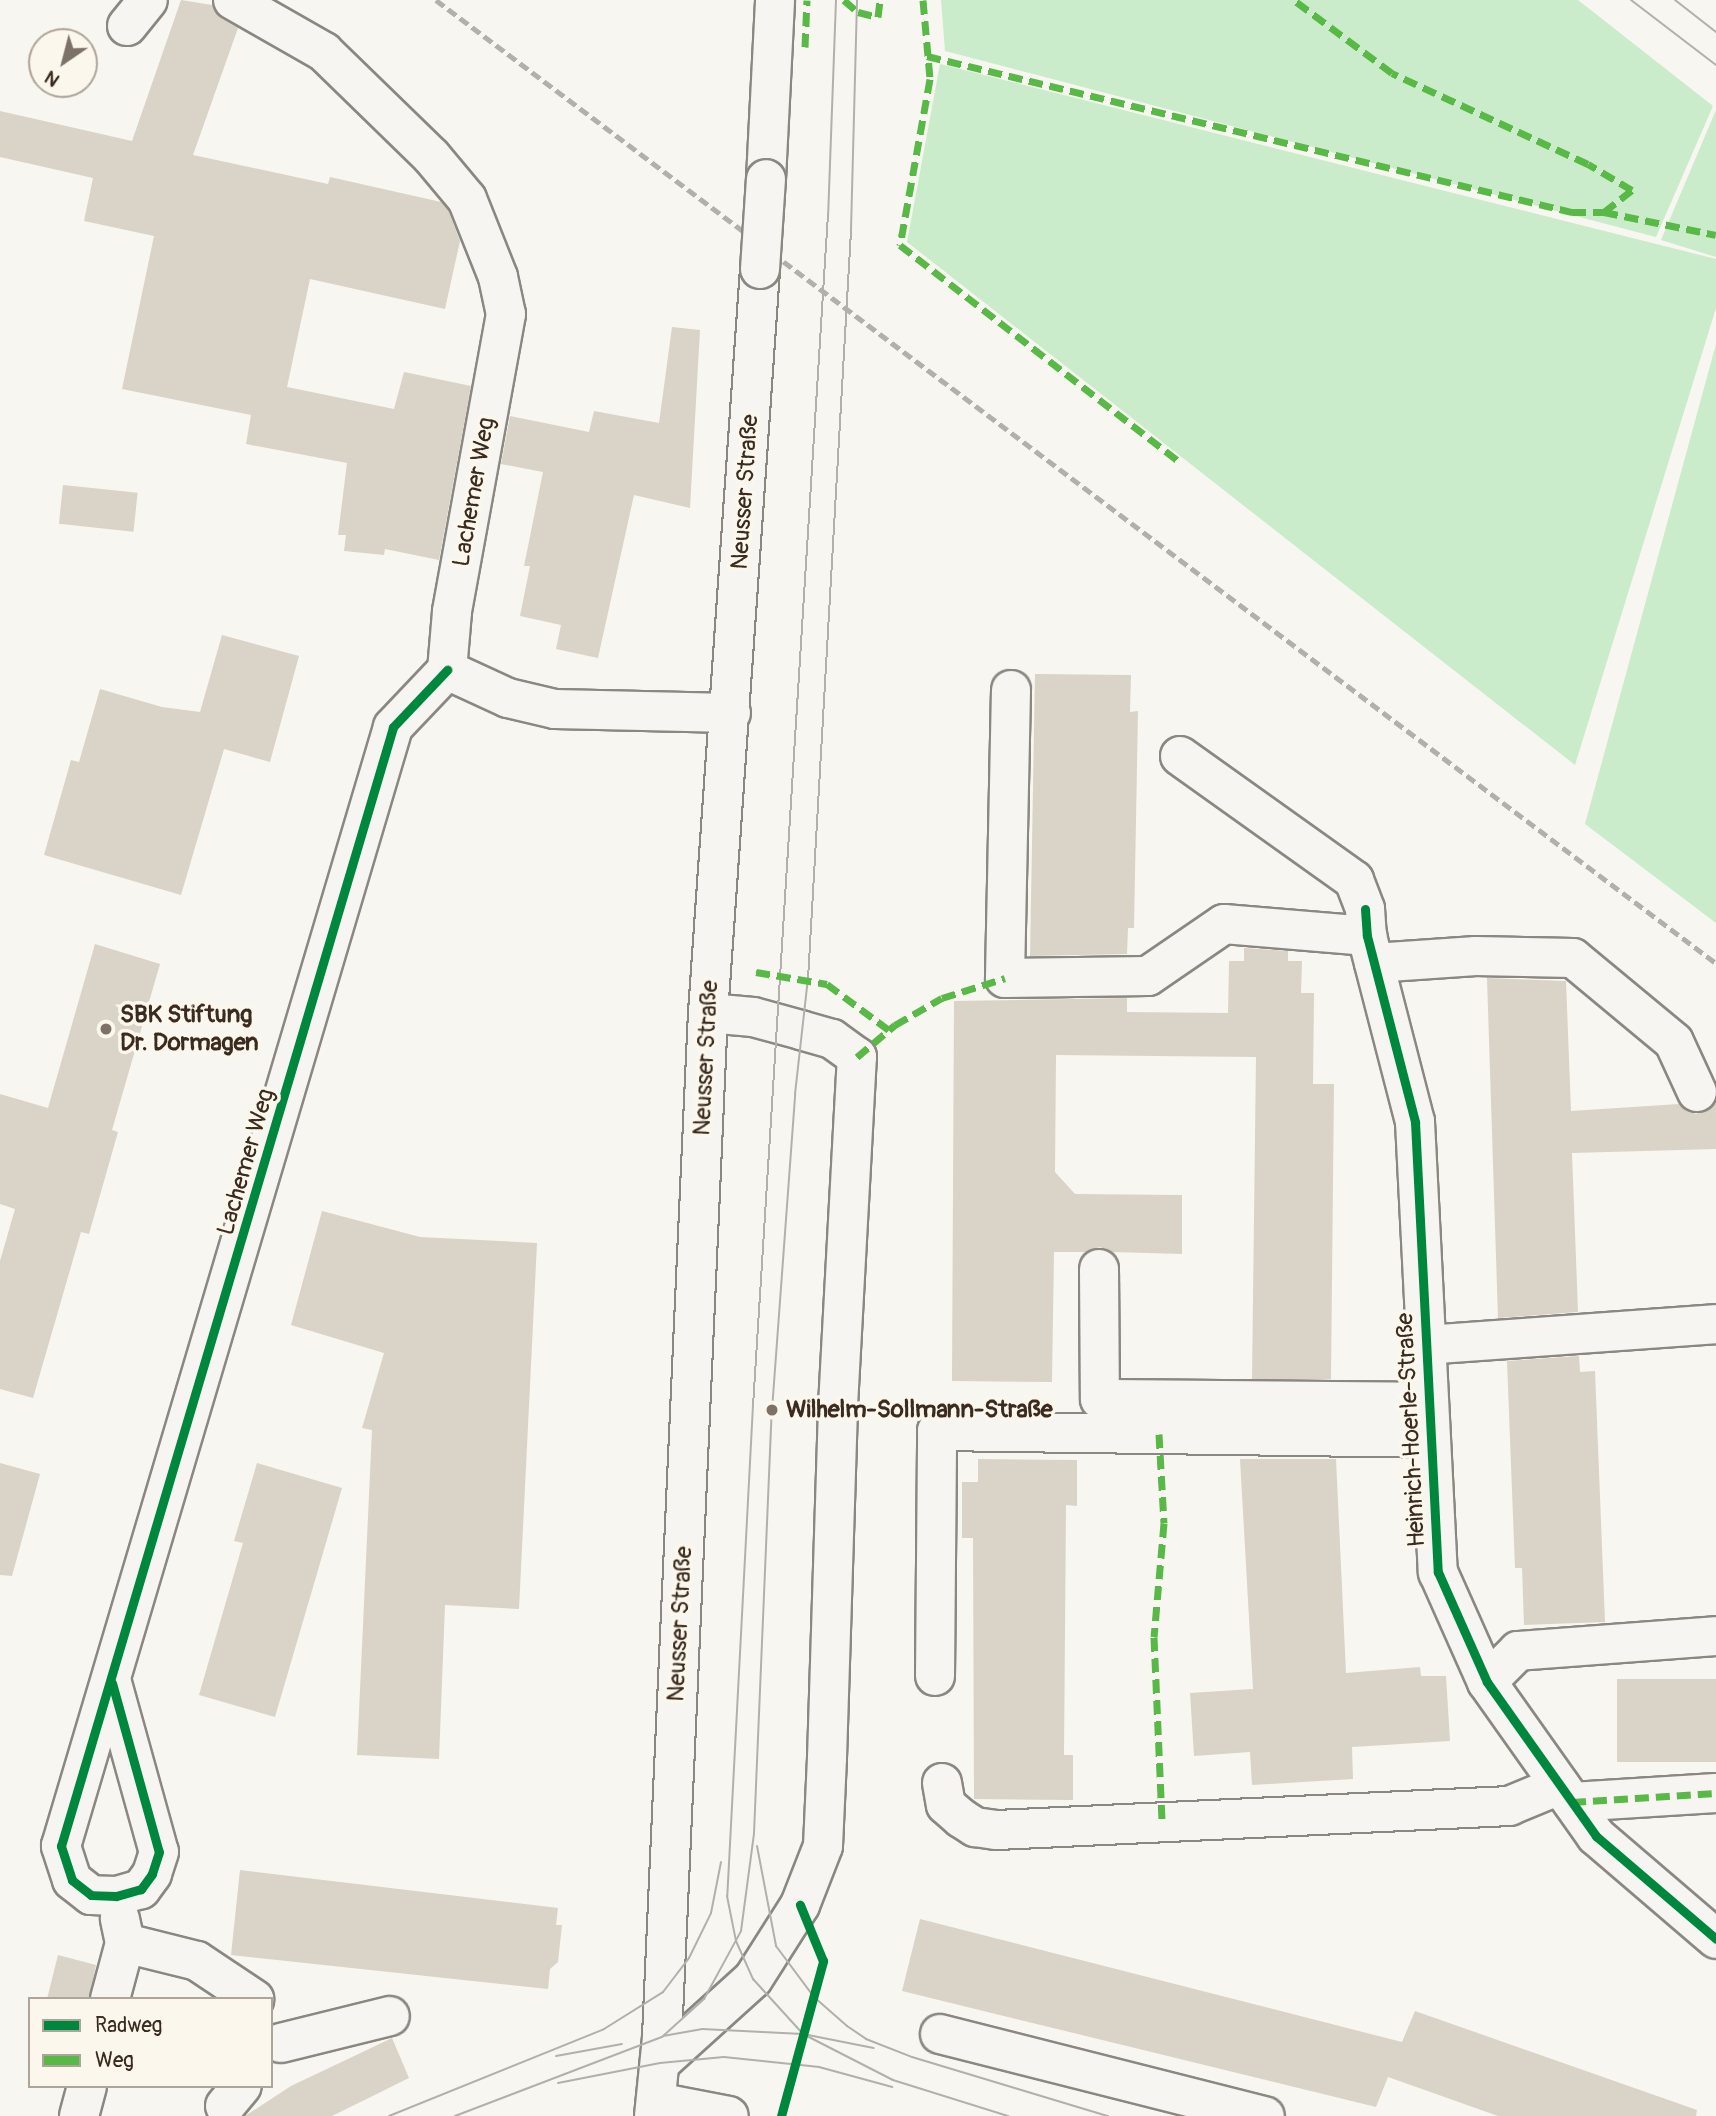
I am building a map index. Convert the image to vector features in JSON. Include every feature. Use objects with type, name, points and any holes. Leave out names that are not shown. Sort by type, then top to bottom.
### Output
[{"type":"street","name":"Lachemer Weg","points":[[116,1896],[91,1895],[72,1880],[61,1846],[113,1683],[393,727],[447,670],[452,612],[506,314],[498,277],[467,199],[431,156],[324,52],[233,0]]},
{"type":"street","name":"Neusser Straße","points":[[655,2109],[660,2063],[708,1013],[731,713],[775,0]]},
{"type":"street","points":[[447,670],[508,698],[555,709],[731,713]]},
{"type":"street","points":[[1011,690],[1005,978],[1148,976],[1224,924],[1369,936],[1476,956],[1573,957],[1674,1042],[1697,1092]]},
{"type":"street","name":"Heinrich-Hoerle-Straße","points":[[1180,756],[1354,880],[1415,1122],[1428,1420],[1438,1572],[1487,1682],[1596,1836],[1716,1939]]},
{"type":"street","points":[[660,2063],[724,2008],[776,1946],[800,1905],[823,1846],[838,1405],[857,1057],[832,1039],[753,1017],[708,1013]]},
{"type":"street","points":[[1099,1269],[1100,1399],[1428,1420]]},
{"type":"street","points":[[1425,1345],[1716,1324]]},
{"type":"street","points":[[935,1676],[937,1431],[1428,1420]]},
{"type":"street","points":[[1487,1682],[1518,1651],[1716,1636]]},
{"type":"street","points":[[111,1997],[125,1943],[116,1896],[141,1889],[152,1874],[159,1852],[113,1683]]},
{"type":"street","points":[[942,1783],[946,1805],[961,1818],[975,1826],[997,1830],[1509,1806],[1566,1794],[1716,1793]]},
{"type":"street","points":[[125,1943],[197,1961],[251,1997]]},
{"type":"street","points":[[275,2041],[390,2016]]},
{"type":"street","points":[[940,2034],[1265,2116]]},
{"type":"street","points":[[79,2116],[86,2088]]},
{"type":"street","points":[[655,2109],[729,2116]]},
{"type":"green space","points":[[941,0],[1578,0],[1713,106],[1656,237],[945,51]]},
{"type":"green space","points":[[940,64],[1716,259],[1716,308],[1575,765],[907,242]]},
{"type":"green space","points":[[1716,110],[1716,257],[1661,240]]},
{"type":"green space","points":[[1716,344],[1716,923],[1585,824]]},
{"type":"building","points":[[181,0],[212,5],[222,19],[238,28],[193,155],[328,184],[330,177],[441,202],[448,210],[460,241],[445,309],[310,279],[287,387],[394,409],[404,372],[471,386],[439,560],[385,549],[384,555],[344,551],[346,535],[338,535],[347,463],[246,444],[251,415],[122,389],[154,236],[84,221],[93,178],[0,157],[0,111],[132,141]]},
{"type":"building","points":[[672,327],[700,330],[690,508],[634,495],[598,658],[556,649],[561,625],[520,616],[530,566],[524,566],[543,472],[501,464],[510,416],[589,432],[594,411],[659,423]]},
{"type":"building","points":[[63,485],[138,493],[134,532],[59,524]]},
{"type":"building","points":[[222,635],[299,656],[270,762],[224,749],[181,895],[44,855],[71,760],[79,762],[100,689],[162,707],[200,712]]},
{"type":"building","points":[[1035,674],[1131,675],[1130,712],[1138,711],[1134,928],[1128,928],[1127,954],[1030,956]]},
{"type":"building","name":"SBK Stiftung Dr. Dormagen","points":[[95,944],[160,964],[112,1130],[118,1132],[89,1234],[81,1232],[33,1398],[0,1389],[0,1261],[15,1209],[0,1204],[0,1094],[48,1108]]},
{"type":"building","points":[[1244,948],[1288,951],[1288,961],[1302,961],[1301,993],[1314,993],[1313,1084],[1334,1084],[1331,1379],[1252,1379],[1256,1057],[1056,1055],[1055,1172],[1075,1194],[1182,1195],[1182,1254],[1112,1252],[1100,1247],[1086,1252],[1054,1252],[1052,1382],[952,1381],[954,1001],[1127,998],[1127,1012],[1228,1013],[1229,961],[1244,961]]},
{"type":"building","points":[[1487,978],[1566,981],[1571,1111],[1679,1104],[1696,1114],[1716,1102],[1716,1149],[1572,1153],[1578,1312],[1498,1318]]},
{"type":"building","points":[[322,1211],[420,1237],[537,1243],[519,1609],[445,1605],[439,1759],[357,1755],[372,1430],[362,1428],[384,1353],[291,1325]]},
{"type":"building","points":[[1579,1356],[1580,1372],[1595,1371],[1605,1622],[1524,1625],[1522,1568],[1515,1568],[1507,1361]]},
{"type":"building","points":[[978,1459],[1077,1460],[1077,1506],[1066,1505],[1064,1755],[1073,1755],[1073,1800],[974,1799],[973,1538],[962,1538],[962,1482],[978,1482]]},
{"type":"building","points":[[1240,1459],[1336,1459],[1346,1673],[1420,1667],[1421,1676],[1446,1676],[1450,1741],[1352,1747],[1353,1779],[1252,1785],[1250,1752],[1194,1756],[1190,1693],[1253,1689]]},
{"type":"building","points":[[0,1463],[40,1474],[12,1576],[0,1575]]},
{"type":"building","points":[[257,1463],[342,1488],[275,1717],[199,1695],[243,1543],[234,1541]]},
{"type":"building","points":[[1617,1679],[1716,1679],[1716,1762],[1617,1762]]},
{"type":"building","points":[[240,1870],[558,1908],[556,1925],[562,1925],[558,1962],[550,1969],[548,1989],[231,1955]]},
{"type":"building","points":[[920,1919],[1402,2042],[1415,2011],[1697,2110],[1696,2116],[1498,2116],[1388,2077],[1376,2107],[902,1991]]},
{"type":"building","points":[[58,1955],[96,1965],[89,1997],[48,1997]]},
{"type":"building","points":[[392,2038],[409,2078],[332,2116],[245,2116],[291,2086]]},
{"type":"tram line","points":[[836,0],[828,214],[753,1405],[727,1896],[736,1941],[753,1979],[803,2034],[893,2080],[1008,2116]]},
{"type":"tram line","points":[[455,2116],[662,2037],[704,1999],[741,1931],[754,1833],[772,1410],[795,1094],[808,979],[851,230],[857,0]]},
{"type":"tram line","points":[[1631,0],[1716,65]]},
{"type":"tram line","points":[[1675,0],[1716,32]]},
{"type":"tram line","points":[[757,1846],[776,1946],[814,1997],[847,2026],[866,2039],[912,2057],[1108,2116]]},
{"type":"tram line","points":[[389,2116],[604,2029],[663,1992],[689,1958],[711,1913],[721,1862]]},
{"type":"tram line","points":[[663,2036],[702,2029],[803,2034],[874,2048]]},
{"type":"tram line","points":[[556,2056],[622,2044]]},
{"type":"tram line","points":[[558,2083],[660,2063],[724,2057],[819,2067],[892,2087]]},
{"type":"railway","points":[[436,0],[1716,963]]},
{"type":"marked path","points":[[805,47],[807,0]]},
{"type":"marked path","points":[[844,0],[858,12],[878,17],[880,0]]},
{"type":"marked path","points":[[923,0],[930,79],[900,245],[1178,461]]},
{"type":"marked path","points":[[927,56],[1572,212],[1604,212],[1632,190],[1588,164],[1392,73],[1294,0]]},
{"type":"marked path","points":[[1604,212],[1716,235]]},
{"type":"marked path","points":[[756,972],[827,984],[889,1030]]},
{"type":"marked path","points":[[857,1057],[895,1025],[942,998],[1005,978]]},
{"type":"marked path","points":[[1159,1434],[1164,1523],[1154,1637],[1162,1823]]},
{"type":"marked path","points":[[1572,1802],[1716,1793]]},
{"type":"cycle path","points":[[112,1683],[159,1852],[152,1874],[141,1889],[116,1896],[91,1895],[72,1880],[61,1846],[393,727],[447,670]]},
{"type":"cycle path","points":[[1365,909],[1367,936],[1415,1122],[1438,1572],[1487,1682],[1596,1836],[1716,1939]]},
{"type":"cycle path","points":[[781,2116],[823,1961],[800,1905]]},
{"type":"place","name":"SBK Stiftung Dr. Dormagen","points":[[106,1029]]},
{"type":"place","name":"Wilhelm-Sollmann-Straße","points":[[772,1410]]}]
